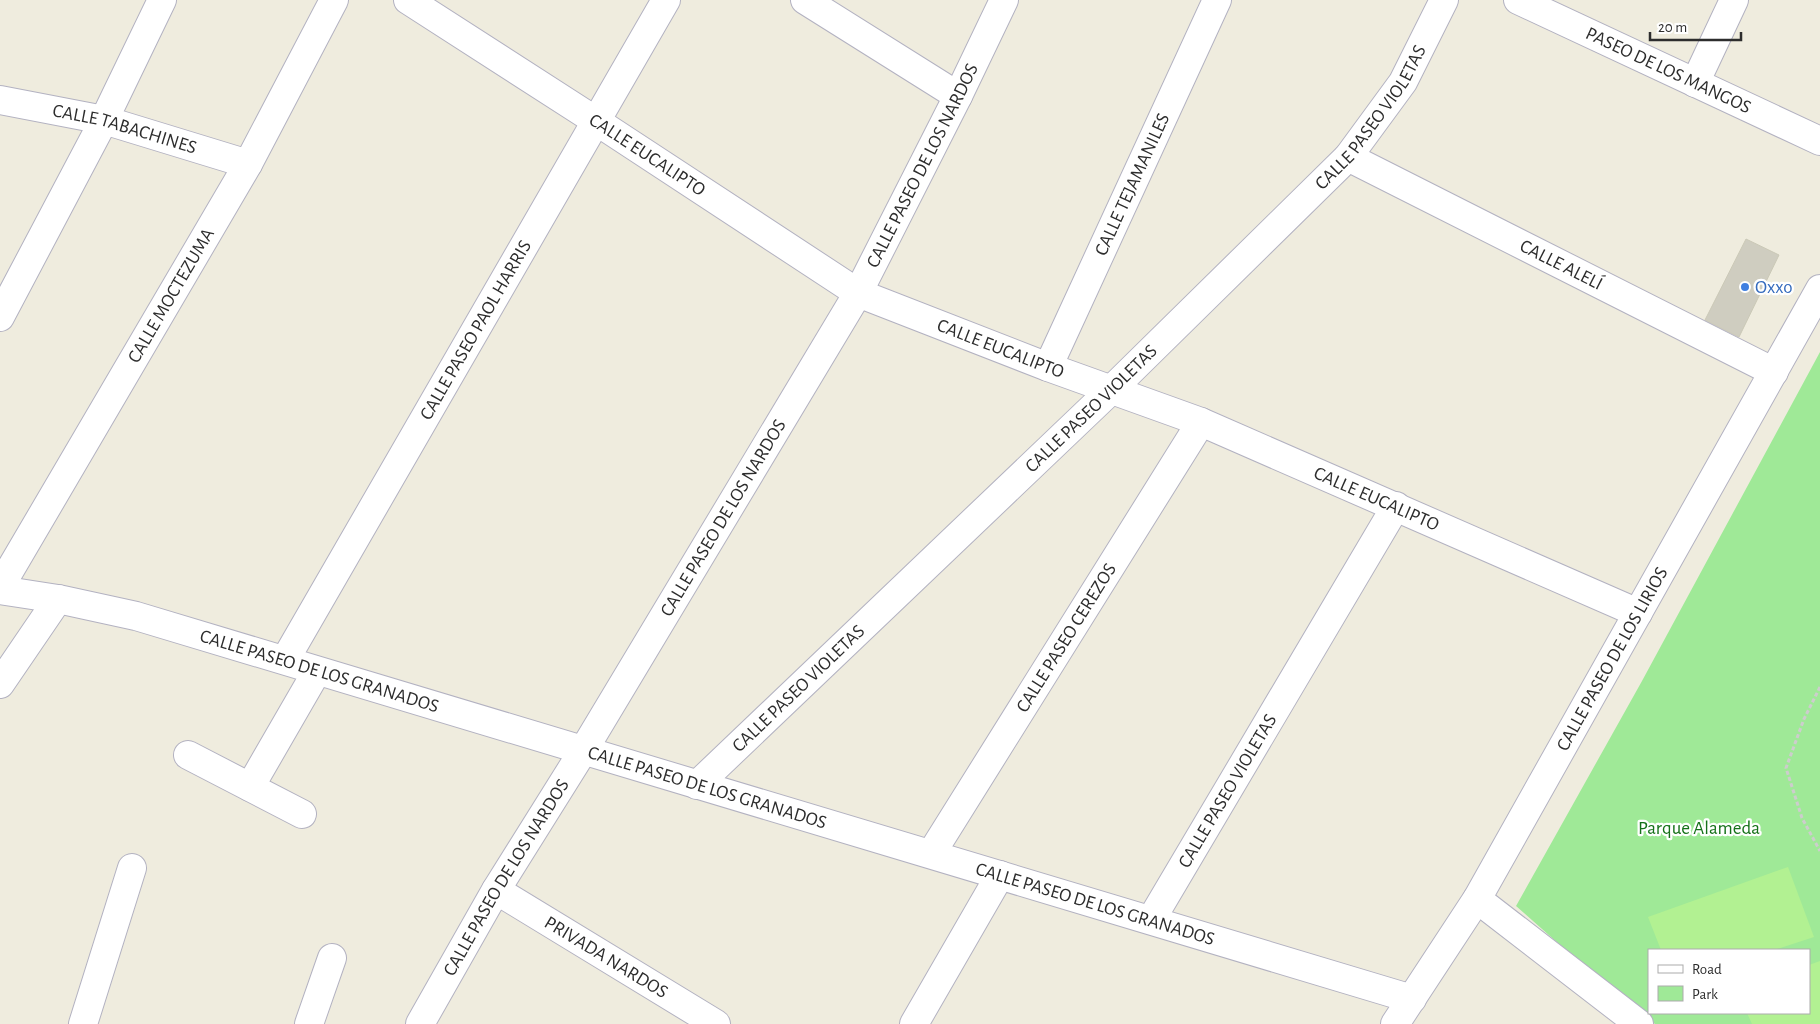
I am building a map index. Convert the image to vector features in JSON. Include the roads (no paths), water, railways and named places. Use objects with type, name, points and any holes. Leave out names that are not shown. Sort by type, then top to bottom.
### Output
[{"type":"street","points":[[0,317],[104,120],[162,0]]},
{"type":"street","name":"CALLE MOCTEZUMA","points":[[0,589],[248,164],[334,0]]},
{"type":"street","name":"CALLE EUCALIPTO","points":[[408,0],[858,293],[1048,367],[1201,422],[1638,613]]},
{"type":"street","name":"CALLE PASEO PAOL HARRIS","points":[[284,660],[666,0]]},
{"type":"street","points":[[804,0],[958,96]]},
{"type":"street","name":"CALLE PASEO DE LOS NARDOS","points":[[420,1024],[496,890],[583,751],[858,293],[958,96],[1004,0]]},
{"type":"street","name":"CALLE TEJAMANILES","points":[[1048,367],[1217,0]]},
{"type":"street","name":"CALLE PASEO VIOLETAS","points":[[697,785],[1111,390],[1348,157],[1403,82],[1444,0]]},
{"type":"street","name":"PASEO DE LOS MANGOS","points":[[1518,0],[1820,142]]},
{"type":"street","points":[[1695,83],[1734,0]]},
{"type":"street","name":"CALLE TABACHINES","points":[[0,100],[104,120],[248,164]]},
{"type":"street","name":"CALLE ALELÍ","points":[[1348,157],[1774,372]]},
{"type":"street","name":"CALLE PASEO DE LOS LIRIOS","points":[[1395,1024],[1477,899],[1820,289]]},
{"type":"street","name":"CALLE PASEO CEREZOS","points":[[931,854],[1201,422]]},
{"type":"street","name":"CALLE PASEO VIOLETAS","points":[[1151,920],[1396,506]]},
{"type":"street","name":"CALLE PASEO DE LOS GRANADOS","points":[[0,589],[136,616],[1412,999]]},
{"type":"street","points":[[0,684],[58,599]]},
{"type":"street","points":[[250,787],[317,671]]},
{"type":"street","points":[[188,755],[302,814]]},
{"type":"street","points":[[83,1024],[132,868]]},
{"type":"street","points":[[914,1024],[1000,875]]},
{"type":"street","name":"PRIVADA NARDOS","points":[[496,890],[716,1024]]},
{"type":"street","points":[[1477,899],[1639,1024]]},
{"type":"street","points":[[309,1024],[332,958]]},
{"type":"place","name":"Oxxo","points":[[1745,287]]},
{"type":"park label","name":"Parque Alameda","points":[[1699,828]]}]
